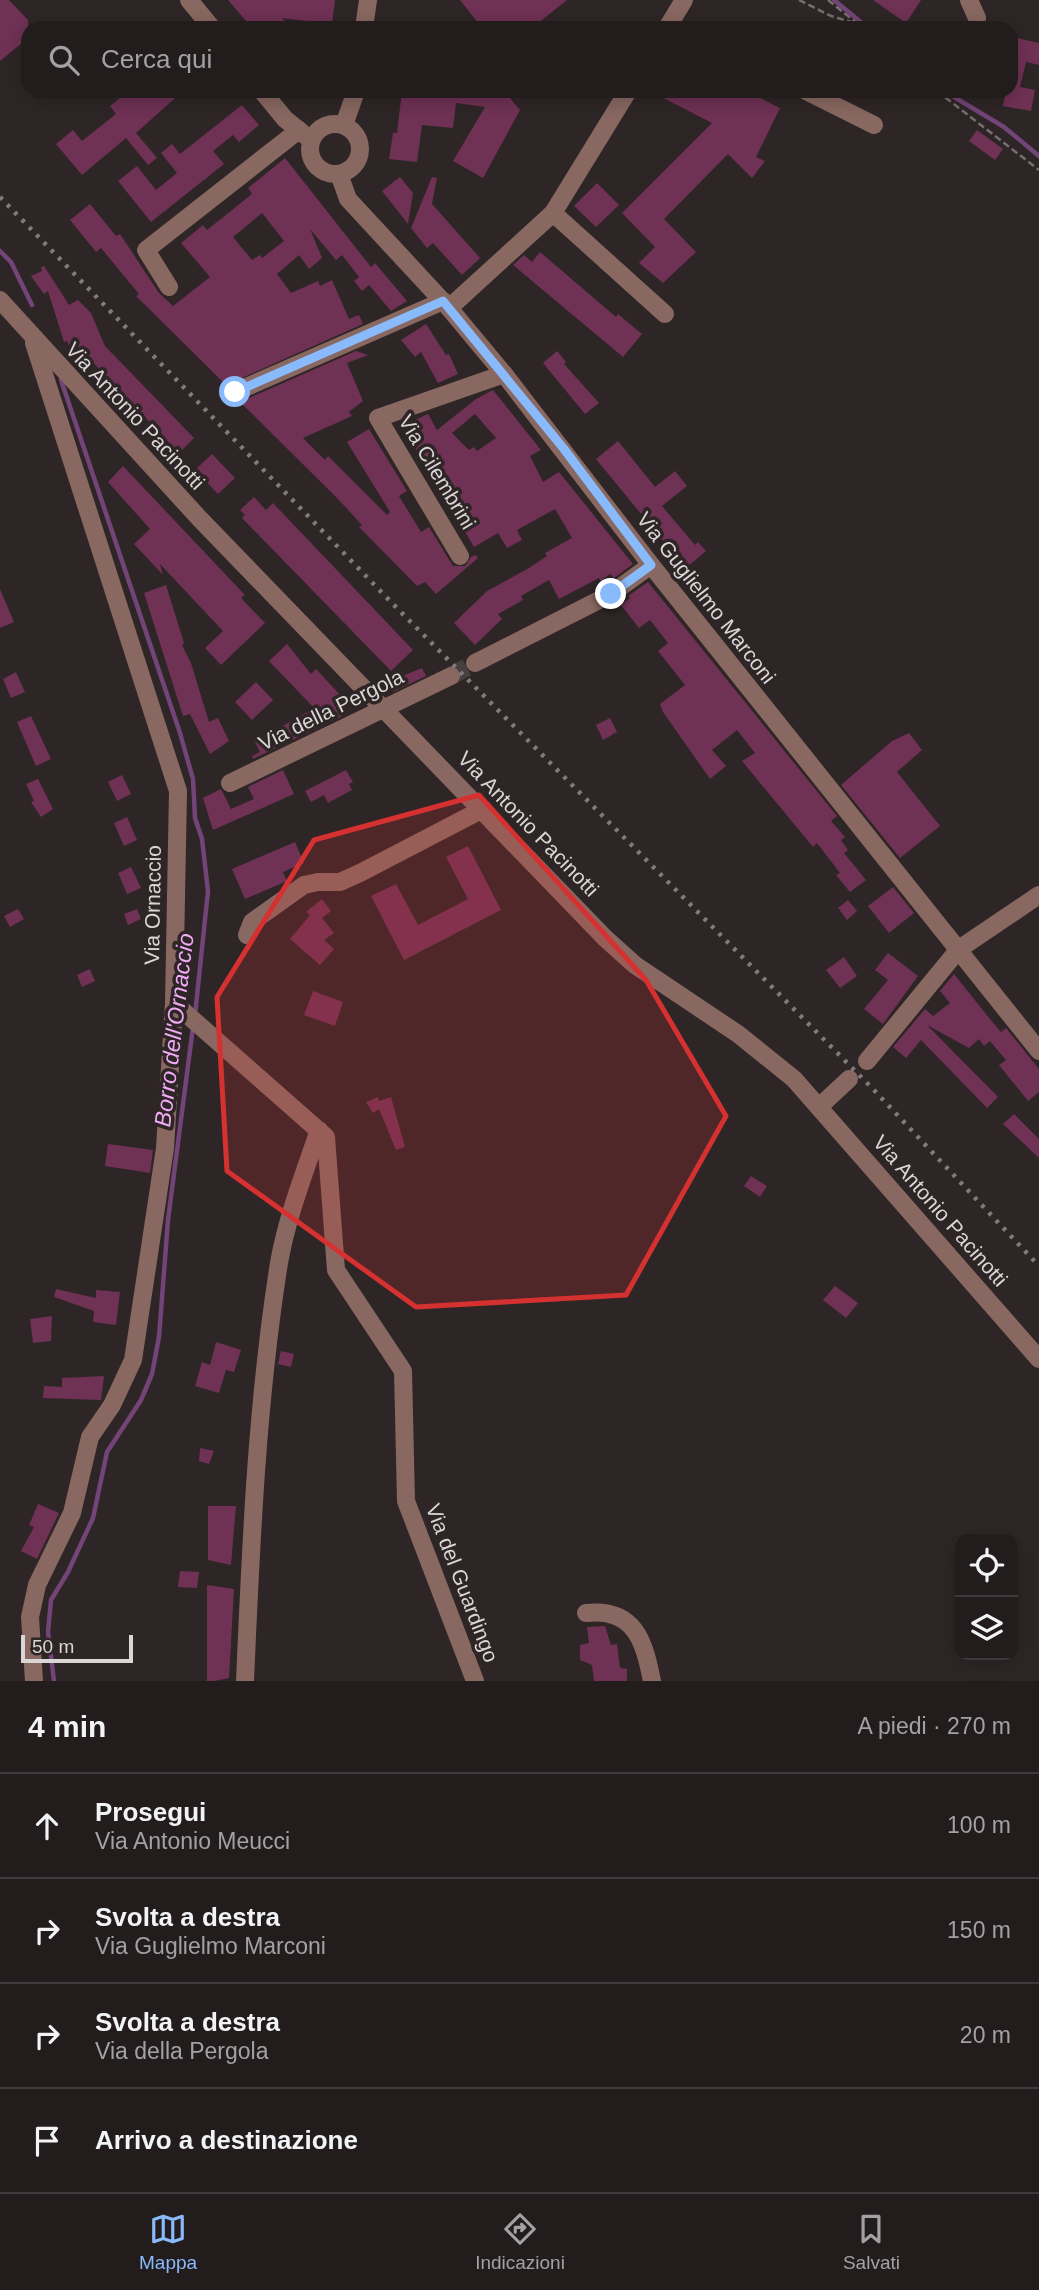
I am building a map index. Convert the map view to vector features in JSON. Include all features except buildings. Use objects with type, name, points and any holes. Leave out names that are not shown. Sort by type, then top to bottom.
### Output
[{"type":"street","points":[[189,0],[206,21]]},
{"type":"street","points":[[365,21],[368,0]]},
{"type":"street","points":[[675,21],[684,0]]},
{"type":"street","points":[[969,0],[977,18]]},
{"type":"street","points":[[169,287],[146,250],[305,135],[325,126],[344,125],[356,134],[361,148],[357,163],[339,174],[330,174],[316,165],[305,135],[285,119],[268,98]]},
{"type":"street","points":[[344,125],[354,98]]},
{"type":"street","points":[[235,392],[446,304],[553,213],[624,98]]},
{"type":"street","points":[[820,98],[874,125]]},
{"type":"street","name":"Via Guglielmo Marconi","points":[[339,174],[348,199],[446,304],[504,374],[651,565],[1039,1051]]},
{"type":"street","points":[[553,213],[665,314]]},
{"type":"street","name":"Via Antonio Pacinotti","points":[[0,300],[199,518],[605,938],[665,986],[738,1034],[794,1079],[1039,1359]]},
{"type":"street","name":"Via Ornaccio","points":[[33,338],[178,791],[180,1008],[165,1148],[133,1360],[112,1405],[90,1437],[72,1513],[37,1585],[30,1618],[34,1681]]},
{"type":"street","name":"Via Cilembrini","points":[[460,556],[378,418],[504,374]]},
{"type":"street","points":[[475,663],[611,594],[651,565]]},
{"type":"street","name":"Via della Pergola","points":[[230,783],[451,676]]},
{"type":"street","points":[[247,935],[252,922],[304,885],[340,882],[483,809]]},
{"type":"street","points":[[867,1061],[959,949],[1039,895]]},
{"type":"street","points":[[180,1008],[319,1130],[295,1200],[279,1261],[253,1497],[245,1681]]},
{"type":"street","points":[[819,1107],[849,1079]]},
{"type":"street","name":"Via del Guardingo","points":[[319,1130],[326,1137],[336,1270],[403,1371],[406,1501],[475,1681]]},
{"type":"street","points":[[586,1613],[600,1611],[618,1617],[637,1631],[646,1651],[652,1681]]},
{"type":"path","points":[[799,0],[848,21]]},
{"type":"path","points":[[828,0],[854,21]]},
{"type":"path","points":[[946,98],[1039,170]]},
{"type":"highlighted area","points":[[479,795],[646,980],[726,1116],[626,1295],[416,1307],[227,1171],[217,997],[314,840]]},
{"type":"waterway","points":[[834,0],[860,21]]},
{"type":"waterway","points":[[956,98],[1004,127],[1039,156]]},
{"type":"waterway","name":"Borro dell'Ornaccio","points":[[0,251],[11,262],[32,305]]},
{"type":"waterway","name":"Borro dell'Ornaccio","points":[[61,380],[180,733],[193,779],[195,818],[202,839],[208,891],[195,1015]]},
{"type":"waterway","name":"Borro dell'Ornaccio","points":[[54,1681],[48,1632],[51,1600],[68,1572],[93,1518],[107,1452],[141,1400],[152,1374],[159,1337],[168,1220],[193,1027]]},
{"type":"tunnel","points":[[451,676],[475,663]]},
{"type":"railway","points":[[0,197],[391,602],[872,1088],[1039,1266]]},
{"type":"route","points":[[235,392],[443,301],[564,449],[651,565],[611,594]]}]
